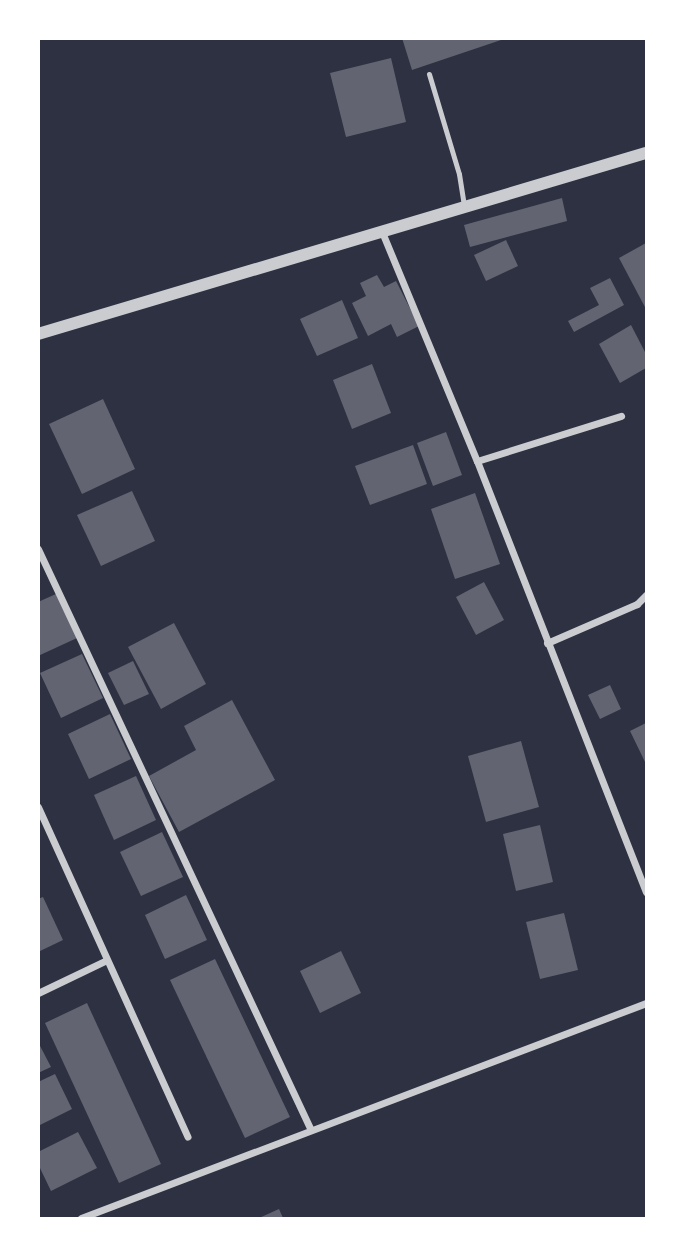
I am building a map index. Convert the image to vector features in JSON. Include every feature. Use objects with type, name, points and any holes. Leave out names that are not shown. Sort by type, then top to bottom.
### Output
[{"type":"street","points":[[38,334],[464,210],[646,153]]},
{"type":"street","points":[[382,232],[477,461],[646,892]]},
{"type":"street","points":[[477,461],[621,416]]},
{"type":"street","points":[[38,549],[310,1128]]},
{"type":"street","points":[[547,643],[636,604],[646,595]]},
{"type":"street","points":[[38,807],[188,1137]]},
{"type":"street","points":[[38,993],[107,960]]},
{"type":"street","points":[[81,1219],[310,1128],[646,1003]]},
{"type":"lane","points":[[429,74],[459,174],[464,210]]},
{"type":"building","points":[[402,38],[504,38],[504,39],[412,70]]},
{"type":"building","points":[[391,58],[406,122],[346,137],[330,73]]},
{"type":"building","points":[[562,198],[567,221],[470,247],[464,225]]},
{"type":"building","points":[[506,240],[518,266],[486,281],[474,255]]},
{"type":"building","points":[[646,243],[646,309],[619,258]]},
{"type":"building","points":[[377,275],[384,287],[396,281],[419,326],[397,337],[391,324],[368,336],[352,303],[366,296],[360,283]]},
{"type":"building","points":[[610,278],[624,305],[574,332],[568,321],[599,305],[590,288]]},
{"type":"building","points":[[342,300],[358,338],[317,356],[300,319]]},
{"type":"building","points":[[631,325],[646,354],[646,368],[620,383],[599,344]]},
{"type":"building","points":[[372,364],[391,413],[352,429],[333,380]]},
{"type":"building","points":[[103,399],[135,469],[82,494],[49,424]]},
{"type":"building","points":[[446,432],[462,475],[433,486],[417,443]]},
{"type":"building","points":[[413,445],[427,484],[370,505],[355,466]]},
{"type":"building","points":[[132,491],[155,541],[101,566],[77,515]]},
{"type":"building","points":[[475,493],[500,564],[455,579],[431,509]]},
{"type":"building","points":[[484,582],[504,620],[476,635],[456,597]]},
{"type":"building","points":[[56,594],[77,638],[38,656],[38,602]]},
{"type":"building","points":[[174,623],[206,684],[161,709],[128,647]]},
{"type":"building","points":[[82,654],[103,698],[61,718],[40,673]]},
{"type":"building","points":[[133,661],[149,694],[124,705],[108,673]]},
{"type":"building","points":[[610,685],[621,709],[600,719],[588,695]]},
{"type":"building","points":[[232,700],[275,780],[179,832],[149,776],[196,750],[184,726]]},
{"type":"building","points":[[110,714],[131,759],[89,779],[68,734]]},
{"type":"building","points":[[646,723],[646,764],[630,731]]},
{"type":"building","points":[[521,741],[539,807],[486,822],[468,756]]},
{"type":"building","points":[[136,776],[156,820],[114,840],[94,795]]},
{"type":"building","points":[[540,825],[553,882],[516,891],[503,834]]},
{"type":"building","points":[[162,832],[183,877],[141,896],[120,852]]},
{"type":"building","points":[[186,895],[207,940],[165,959],[145,915]]},
{"type":"building","points":[[43,897],[63,940],[38,952],[38,899]]},
{"type":"building","points":[[564,913],[578,970],[540,979],[526,922]]},
{"type":"building","points":[[341,951],[361,993],[320,1013],[300,971]]},
{"type":"building","points":[[215,959],[290,1117],[245,1138],[170,980]]},
{"type":"building","points":[[87,1003],[161,1164],[119,1183],[45,1023]]},
{"type":"building","points":[[38,1042],[51,1067],[38,1073]]},
{"type":"building","points":[[55,1074],[72,1109],[38,1126],[38,1082]]},
{"type":"building","points":[[78,1132],[97,1168],[51,1191],[38,1164],[38,1152]]},
{"type":"building","points":[[279,1209],[283,1218],[259,1218]]}]
